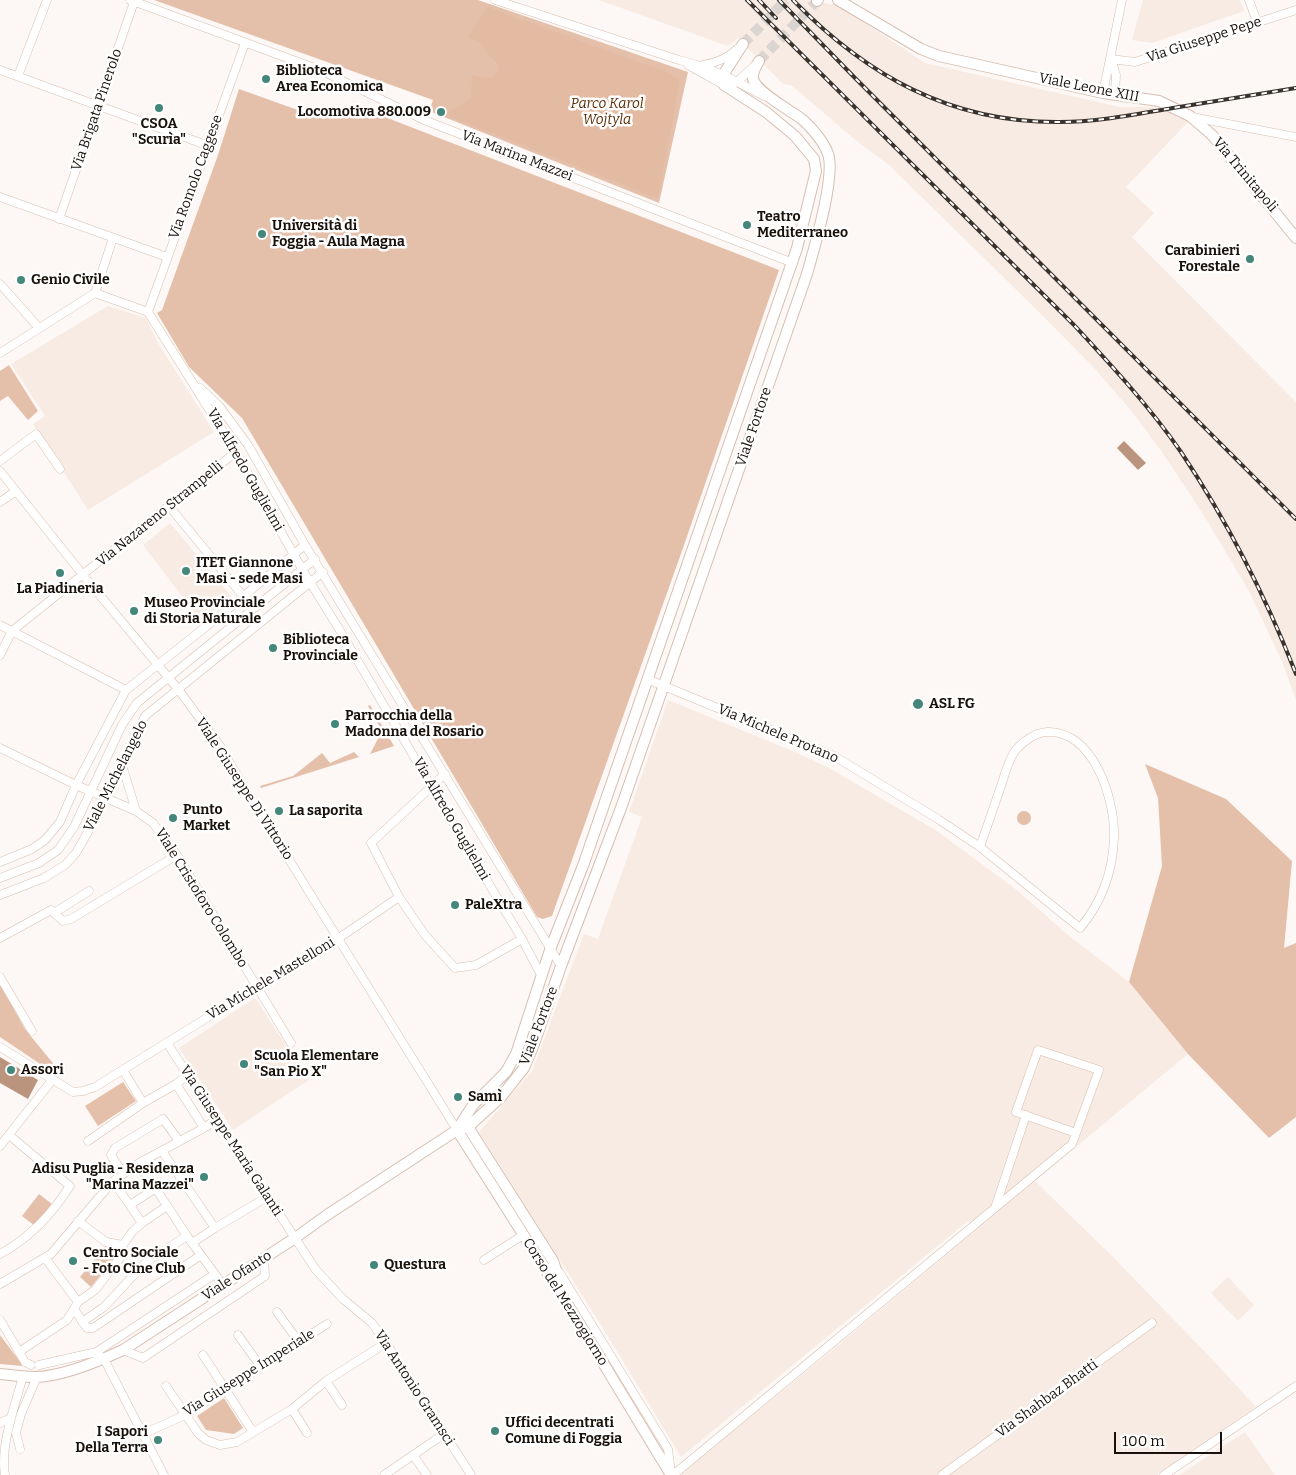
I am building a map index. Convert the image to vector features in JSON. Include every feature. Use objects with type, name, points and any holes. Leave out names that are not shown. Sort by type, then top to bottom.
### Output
[{"type":"main road","name":"Viale Leone XIII","points":[[838,0],[921,49],[939,56],[1103,93],[1159,101],[1190,116]]},
{"type":"main road","name":"Viale Leone XIII","points":[[848,0],[855,2],[886,27]]},
{"type":"main road","points":[[724,80],[743,44]]},
{"type":"main road","points":[[759,61],[753,78],[756,85],[778,104]]},
{"type":"main road","name":"Viale Fortore","points":[[457,1130],[473,1105],[506,1072],[516,1054],[551,947],[584,863],[793,263],[816,171],[814,159],[795,136],[724,80]]},
{"type":"main road","name":"Viale Fortore","points":[[457,1130],[468,1127],[501,1098],[524,1068],[534,1044],[561,966],[621,808],[807,274],[830,182],[831,165],[824,145],[803,120],[778,104]]},
{"type":"main road","name":"Via Trinitapoli","points":[[1190,116],[1212,135],[1296,238]]},
{"type":"main road","points":[[793,263],[798,270],[807,274]]},
{"type":"main road","points":[[605,802],[621,808]]},
{"type":"main road","name":"Corso del Mezzogiorno","points":[[468,1127],[553,1261]]},
{"type":"main road","name":"Corso del Mezzogiorno","points":[[457,1130],[568,1305],[672,1475]]},
{"type":"main road","name":"Viale Ofanto","points":[[0,1374],[37,1377],[71,1370],[99,1356],[123,1350],[457,1130]]},
{"type":"main road","points":[[553,1261],[568,1305]]},
{"type":"street","points":[[18,76],[47,2],[38,0]]},
{"type":"street","points":[[496,0],[702,66],[724,80]]},
{"type":"street","points":[[1103,93],[1122,0]]},
{"type":"street","points":[[1249,0],[1257,22]]},
{"type":"street","name":"Via Marina Mazzei","points":[[132,1],[320,70],[424,120],[793,263]]},
{"type":"street","name":"Via Brigata Pinerolo","points":[[59,219],[132,1]]},
{"type":"street","name":"Via Giuseppe Pepe","points":[[1111,59],[1135,62],[1296,10]]},
{"type":"street","name":"Via Romolo Caggese","points":[[148,312],[245,42]]},
{"type":"street","points":[[702,66],[714,64],[731,55],[743,44]]},
{"type":"street","points":[[1111,59],[1116,75],[1115,94]]},
{"type":"street","points":[[679,60],[724,80]]},
{"type":"street","points":[[737,82],[759,61]]},
{"type":"street","points":[[0,70],[209,146]]},
{"type":"street","name":"Viale Fortore","points":[[724,80],[737,82],[778,104]]},
{"type":"street","name":"Viale Leone XIII","points":[[1190,116],[1296,137]]},
{"type":"street","points":[[0,197],[167,257]]},
{"type":"street","points":[[0,353],[95,293],[113,238]]},
{"type":"street","points":[[0,284],[39,328]]},
{"type":"street","points":[[95,293],[148,312]]},
{"type":"street","name":"Via Alfredo Guglielmi","points":[[148,312],[236,452],[302,569],[542,974]]},
{"type":"street","name":"Via Alfredo Guglielmi","points":[[191,380],[220,407],[244,439],[306,545],[561,966]]},
{"type":"street","points":[[0,461],[36,434],[60,469]]},
{"type":"street","name":"Via Nazareno Strampelli","points":[[12,631],[236,452]]},
{"type":"street","name":"Viale Giuseppe Di Vittorio","points":[[0,471],[178,689],[220,746],[457,1130]]},
{"type":"street","points":[[0,502],[16,491]]},
{"type":"street","points":[[267,507],[280,500]]},
{"type":"street","points":[[169,506],[243,596]]},
{"type":"street","points":[[0,862],[32,849],[45,840],[60,822],[76,785],[126,690],[306,545]]},
{"type":"street","name":"Viale Michelangelo","points":[[0,878],[36,864],[58,850],[74,827],[128,714],[137,703],[315,559]]},
{"type":"street","name":"Viale Michelangelo","points":[[0,895],[39,880],[66,865],[76,853],[145,716],[323,572]]},
{"type":"street","points":[[0,625],[126,690]]},
{"type":"street","points":[[0,655],[12,631]]},
{"type":"street","name":"Via Michele Protano","points":[[647,679],[834,756],[938,819],[980,847],[1080,928],[1096,907],[1106,885],[1112,861],[1114,836],[1111,809],[1105,787],[1095,764],[1085,749],[1070,737],[1053,732],[1037,734],[1021,744],[1009,762],[980,847]]},
{"type":"street","name":"Viale Cristoforo Colombo","points":[[0,748],[76,785],[136,811],[153,822],[177,855],[291,1043]]},
{"type":"street","points":[[122,765],[136,811]]},
{"type":"street","points":[[445,774],[371,843],[399,897],[424,935],[456,968],[476,965],[522,939]]},
{"type":"street","points":[[0,938],[51,910],[63,921],[71,919],[177,855]]},
{"type":"street","points":[[36,864],[39,880]]},
{"type":"street","points":[[54,913],[89,891]]},
{"type":"street","name":"Via Michele Mastelloni","points":[[0,1047],[73,1092],[95,1087],[339,938],[399,897]]},
{"type":"street","points":[[0,977],[32,1031]]},
{"type":"street","name":"Via Giuseppe Maria Galanti","points":[[167,1043],[294,1238]]},
{"type":"street","points":[[672,1475],[1072,1144],[1099,1070],[1038,1050],[1016,1112],[1076,1133]]},
{"type":"street","points":[[123,1070],[143,1103]]},
{"type":"street","points":[[88,1141],[188,1075]]},
{"type":"street","points":[[0,1146],[53,1079]]},
{"type":"street","points":[[176,1084],[204,1128]]},
{"type":"street","points":[[995,1208],[1026,1115]]},
{"type":"street","points":[[123,1174],[110,1155],[115,1148],[162,1119],[179,1141]]},
{"type":"street","points":[[0,1284],[51,1254],[112,1181],[139,1163],[217,1119]]},
{"type":"street","points":[[0,1254],[27,1236],[42,1223],[70,1186],[9,1135]]},
{"type":"street","points":[[162,1151],[215,1228]]},
{"type":"street","points":[[139,1163],[166,1206],[223,1285]]},
{"type":"street","points":[[112,1181],[142,1223]]},
{"type":"street","points":[[130,1205],[156,1188]]},
{"type":"street","points":[[192,1243],[267,1197]]},
{"type":"street","points":[[20,1352],[67,1320],[76,1306],[95,1290],[123,1254],[122,1245],[142,1223],[166,1206]]},
{"type":"street","points":[[78,1221],[106,1242],[122,1245]]},
{"type":"street","points":[[484,1260],[523,1235]]},
{"type":"street","points":[[82,1322],[104,1307],[146,1262],[187,1236]]},
{"type":"street","name":"Via Antonio Gramsci","points":[[294,1238],[316,1270],[343,1299],[372,1323],[471,1475]]},
{"type":"street","points":[[45,1258],[76,1306],[82,1322],[87,1328],[93,1328],[201,1255]]},
{"type":"street","points":[[123,1350],[143,1358],[265,1276],[264,1258]]},
{"type":"street","name":"Corso del Mezzogiorno","points":[[553,1261],[668,1449],[672,1475]]},
{"type":"street","points":[[0,1320],[25,1362],[35,1365],[99,1356],[215,1274]]},
{"type":"street","points":[[568,1305],[604,1345]]},
{"type":"street","points":[[277,1312],[299,1342]]},
{"type":"street","name":"Via Shahbaz Bhatti","points":[[942,1475],[1152,1323]]},
{"type":"street","name":"Via Giuseppe Imperiale","points":[[143,1434],[185,1415],[327,1324]]},
{"type":"street","points":[[238,1335],[261,1367]]},
{"type":"street","points":[[166,1386],[198,1434],[206,1440],[220,1445],[237,1442],[292,1409],[326,1381],[386,1343]]},
{"type":"street","points":[[203,1355],[253,1432]]},
{"type":"street","points":[[99,1356],[164,1475]]},
{"type":"street","points":[[6,1475],[2,1455],[23,1376]]},
{"type":"street","points":[[20,1449],[16,1433],[21,1414],[37,1377]]},
{"type":"street","points":[[326,1381],[342,1406]]},
{"type":"street","points":[[1164,1475],[1296,1386]]},
{"type":"street","points":[[292,1409],[307,1432]]},
{"type":"street","points":[[0,1423],[11,1418]]},
{"type":"street","points":[[384,1475],[444,1434]]},
{"type":"street","points":[[413,1455],[427,1475]]},
{"type":"shaded area","points":[[599,0],[809,0],[839,6],[925,63],[1120,107],[1152,107],[1171,112],[1188,122],[1126,187],[1154,213],[1132,237],[1296,402],[1296,700],[1283,664],[1249,591],[1203,514],[1162,452],[1133,413],[1096,370],[1042,315],[889,165],[858,142],[791,85],[783,84],[738,38],[728,46]]},
{"type":"shaded area","points":[[1143,0],[1240,0],[1244,11],[1152,43],[1132,40]]},
{"type":"shaded area","points":[[108,306],[146,318],[158,343],[214,432],[88,510],[33,424],[45,416],[11,364]]},
{"type":"shaded area","points":[[1124,441],[1146,463],[1138,470],[1117,448]]},
{"type":"shaded area","name":"ITET Giannone Masi - sede Masi","points":[[170,523],[231,596],[201,621],[143,545]]},
{"type":"shaded area","points":[[668,700],[795,752],[829,768],[937,831],[1018,891],[1068,935],[1129,982],[1188,1054],[1035,1181],[1113,1257],[1256,1407],[1157,1475],[682,1475],[681,1473],[829,1353],[977,1229],[968,1221],[681,1457],[609,1338],[479,1132],[532,1071],[584,934],[598,939],[642,817],[629,812]]},
{"type":"shaded area","name":"Scuola Elementare \"San Pio X\"","points":[[255,998],[309,1080],[233,1130],[179,1048]]},
{"type":"shaded area","name":"Assori","points":[[0,1057],[38,1080],[28,1099],[0,1083]]},
{"type":"shaded area","points":[[1228,1277],[1254,1305],[1238,1321],[1211,1293]]},
{"type":"shaded area","points":[[1245,1432],[1275,1475],[1179,1475]]},
{"type":"green space","name":"Parco Karol Wojtyla","points":[[154,0],[478,0],[688,72],[659,203],[429,111],[433,100]]},
{"type":"green space","points":[[487,7],[667,72],[680,80],[658,198],[445,115],[471,98],[472,75],[492,79],[499,71],[497,63],[489,56],[480,42],[467,38]]},
{"type":"green space","points":[[239,89],[323,119],[354,105],[779,270],[683,548],[552,916],[543,919],[537,917],[242,418],[189,367],[157,313],[162,310],[218,155]]},
{"type":"green space","points":[[9,365],[38,411],[28,420],[8,396],[0,401],[0,371]]},
{"type":"green space","points":[[370,705],[394,746],[370,754],[382,731],[368,706]]},
{"type":"green space","points":[[354,752],[359,757],[261,788],[260,786],[293,776],[322,753],[330,763]]},
{"type":"green space","points":[[1145,764],[1226,799],[1292,861],[1284,948],[1296,943],[1296,1117],[1269,1138],[1188,1054],[1129,982],[1162,866],[1158,798]]},
{"type":"green space","points":[[1021,811],[1027,811],[1031,818],[1027,825],[1021,825],[1017,821],[1017,815]]},
{"type":"green space","points":[[0,984],[25,1029],[61,1073],[58,1076],[0,1037]]},
{"type":"green space","points":[[123,1082],[136,1101],[98,1126],[85,1106]]},
{"type":"green space","points":[[39,1194],[52,1204],[35,1226],[22,1216]]},
{"type":"green space","points":[[105,1246],[116,1256],[91,1287],[80,1277]]},
{"type":"green space","points":[[0,1335],[21,1363],[22,1366],[0,1364]]},
{"type":"green space","points":[[224,1398],[243,1428],[234,1434],[206,1430],[197,1416]]},
{"type":"tunnel","points":[[743,44],[786,0]]},
{"type":"tunnel","points":[[759,61],[817,1]]},
{"type":"railway","points":[[747,0],[1074,325],[1143,403],[1181,452],[1230,532],[1259,588],[1296,674]]},
{"type":"railway","points":[[759,0],[776,18]]},
{"type":"railway","points":[[779,0],[1296,519]]},
{"type":"railway","points":[[793,0],[821,27],[881,72],[913,90],[947,104],[983,114],[1020,120],[1088,121],[1296,88]]},
{"type":"place","name":"Biblioteca Area Economica","points":[[266,79]]},
{"type":"place","name":"CSOA \"Scurìa\"","points":[[159,108]]},
{"type":"place","name":"Locomotiva 880.009","points":[[441,112]]},
{"type":"place","name":"Teatro Mediterraneo","points":[[747,225]]},
{"type":"place","name":"Università di Foggia - Aula Magna","points":[[262,234]]},
{"type":"place","name":"Carabinieri Forestale","points":[[1250,259]]},
{"type":"place","name":"Genio Civile","points":[[21,280]]},
{"type":"place","name":"ITET Giannone Masi - sede Masi","points":[[186,571]]},
{"type":"place","name":"La Piadineria","points":[[60,573]]},
{"type":"place","name":"Museo Provinciale di Storia Naturale","points":[[134,611]]},
{"type":"place","name":"Biblioteca Provinciale","points":[[273,648]]},
{"type":"place","name":"ASL FG","points":[[918,704]]},
{"type":"place","name":"Parrocchia della Madonna del Rosario","points":[[335,724]]},
{"type":"place","name":"La saporita","points":[[279,811]]},
{"type":"place","name":"Punto Market","points":[[173,818]]},
{"type":"place","name":"PaleXtra","points":[[455,905]]},
{"type":"place","name":"Scuola Elementare \"San Pio X\"","points":[[244,1064]]},
{"type":"place","name":"Assori","points":[[11,1070]]},
{"type":"place","name":"Samì","points":[[458,1097]]},
{"type":"place","name":"Adisu Puglia - Residenza \"Marina Mazzei\"","points":[[204,1177]]},
{"type":"place","name":"Centro Sociale - Foto Cine Club","points":[[73,1261]]},
{"type":"place","name":"Questura","points":[[374,1265]]},
{"type":"place","name":"Uffici decentrati Comune di Foggia","points":[[495,1431]]},
{"type":"place","name":"I Sapori Della Terra","points":[[158,1440]]}]
